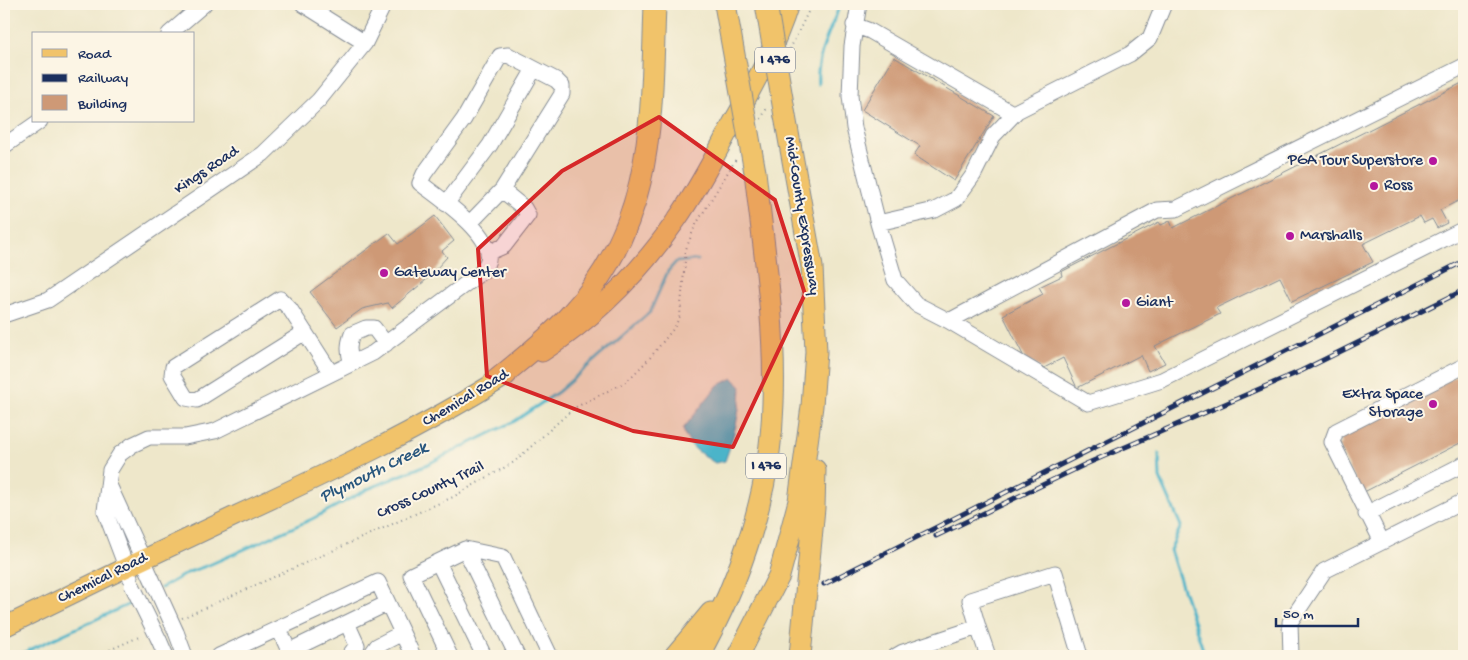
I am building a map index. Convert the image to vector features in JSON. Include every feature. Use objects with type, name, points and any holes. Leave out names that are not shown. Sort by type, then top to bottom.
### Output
[{"type":"highway","points":[[494,382],[569,317],[614,256],[632,215],[646,159],[655,4]]},
{"type":"highway","name":"I 476","points":[[698,656],[718,619],[754,524],[764,483],[770,444],[773,403],[769,285],[755,172],[725,4]]},
{"type":"highway","name":"Mid-County Expressway","points":[[738,656],[780,576],[799,501],[812,406],[816,352],[812,267],[766,4]]},
{"type":"highway","points":[[800,656],[814,508],[815,468],[812,406]]},
{"type":"highway","points":[[675,656],[708,617],[735,578]]},
{"type":"main road","name":"Chemical Road","points":[[720,146],[760,51],[777,4]]},
{"type":"main road","name":"Chemical Road","points":[[4,627],[126,567],[354,461],[427,423],[494,382],[584,322],[636,272],[678,218],[761,72],[790,4]]},
{"type":"street","points":[[171,32],[204,4]]},
{"type":"street","points":[[303,4],[365,43]]},
{"type":"street","name":"Kings Road","points":[[4,315],[48,300],[263,154],[319,100],[365,43],[384,4]]},
{"type":"street","points":[[859,4],[854,25],[849,75],[854,128],[878,223],[895,280],[916,304],[949,321],[1088,403],[1162,380],[1464,229]]},
{"type":"street","points":[[878,223],[935,210],[956,199],[974,174],[993,136],[1014,114],[1130,54],[1150,38],[1163,5]]},
{"type":"street","points":[[854,25],[870,31],[1014,114]]},
{"type":"street","points":[[166,656],[152,637],[105,511],[110,470],[120,454],[132,445],[150,437],[184,437],[215,431],[352,363],[386,344],[483,271],[488,259],[487,246],[470,223],[420,183],[424,174],[464,120],[500,56],[508,55],[556,80],[562,86],[562,94],[502,190],[470,223]]},
{"type":"street","points":[[949,321],[1157,210],[1176,209],[1464,66]]},
{"type":"street","points":[[446,204],[490,145],[534,69]]},
{"type":"street","points":[[4,146],[39,122]]},
{"type":"street","points":[[488,253],[504,246],[528,215],[524,208],[502,190]]},
{"type":"street","points":[[305,332],[197,400],[186,398],[172,375],[173,367],[280,299],[290,309],[305,332],[331,373]]},
{"type":"street","points":[[352,363],[348,355],[348,343],[352,334],[366,328],[374,328],[386,344]]},
{"type":"street","points":[[1382,542],[1366,514],[1332,442],[1332,437],[1336,432],[1464,366]]},
{"type":"street","points":[[1366,514],[1464,464]]},
{"type":"street","points":[[109,485],[151,577],[177,626],[185,656]]},
{"type":"street","points":[[1291,656],[1290,622],[1324,571],[1464,501]]},
{"type":"street","points":[[465,549],[517,656]]},
{"type":"street","points":[[450,656],[411,575],[465,549],[503,558],[550,656]]},
{"type":"street","points":[[438,562],[484,656]]},
{"type":"street","points":[[988,656],[970,600],[1055,573],[1080,656]]},
{"type":"street","points":[[219,656],[378,582],[413,656]]},
{"type":"street","points":[[279,629],[283,654],[388,604]]},
{"type":"street","points":[[347,623],[358,645],[349,656]]},
{"type":"street","points":[[896,656],[978,627]]},
{"type":"street","points":[[370,656],[377,646],[402,633]]},
{"type":"path","name":"Cross County Trail","points":[[177,626],[453,497],[514,462],[574,408],[626,382],[649,359],[674,328],[680,316],[686,249],[695,226]]},
{"type":"path","points":[[96,656],[152,637]]},
{"type":"highlighted area","points":[[659,117],[775,200],[805,294],[733,447],[633,431],[487,376],[478,249],[562,171]]},
{"type":"water","points":[[733,378],[741,387],[736,425],[725,461],[715,463],[691,445],[683,429],[717,386]]},
{"type":"building","points":[[894,57],[994,116],[954,181],[914,155],[920,146],[862,110]]},
{"type":"building","points":[[1464,82],[1464,198],[1440,210],[1447,223],[1437,228],[1432,219],[1424,223],[1420,216],[1363,244],[1373,262],[1292,301],[1280,277],[1216,308],[1220,314],[1155,346],[1165,363],[1148,371],[1141,355],[1077,388],[1063,358],[1042,369],[1025,359],[1003,315],[1043,294],[1039,287],[1062,276],[1061,272],[1159,222],[1161,225],[1170,221],[1173,228]]},
{"type":"building","name":"Gateway Center","points":[[435,216],[454,241],[442,251],[447,257],[426,280],[392,308],[388,303],[362,309],[337,327],[310,292],[389,233],[398,244]]},
{"type":"building","name":"Extra Space Storage","points":[[1464,372],[1464,441],[1362,493],[1338,445],[1342,444],[1338,436]]},
{"type":"waterway","name":"Plymouth Creek","points":[[818,84],[821,55],[838,10]]},
{"type":"waterway","name":"Plymouth Creek","points":[[161,588],[189,572],[312,519],[370,488],[426,465],[515,421],[558,392],[650,312],[668,271],[676,262],[698,260]]},
{"type":"waterway","points":[[1159,454],[1160,478],[1181,526],[1170,550],[1205,656]]},
{"type":"waterway","name":"Plymouth Creek","points":[[16,656],[136,601]]},
{"type":"railway","points":[[824,584],[1464,261]]},
{"type":"railway","points":[[936,536],[1086,464],[1301,371],[1464,290]]},
{"type":"place","name":"PGA Tour Superstore","points":[[1433,161]]},
{"type":"place","name":"Ross","points":[[1374,186]]},
{"type":"place","name":"Marshalls","points":[[1290,236]]},
{"type":"place","name":"Gateway Center","points":[[384,273]]},
{"type":"place","name":"Giant","points":[[1126,303]]},
{"type":"place","name":"Extra Space Storage","points":[[1433,404]]}]
